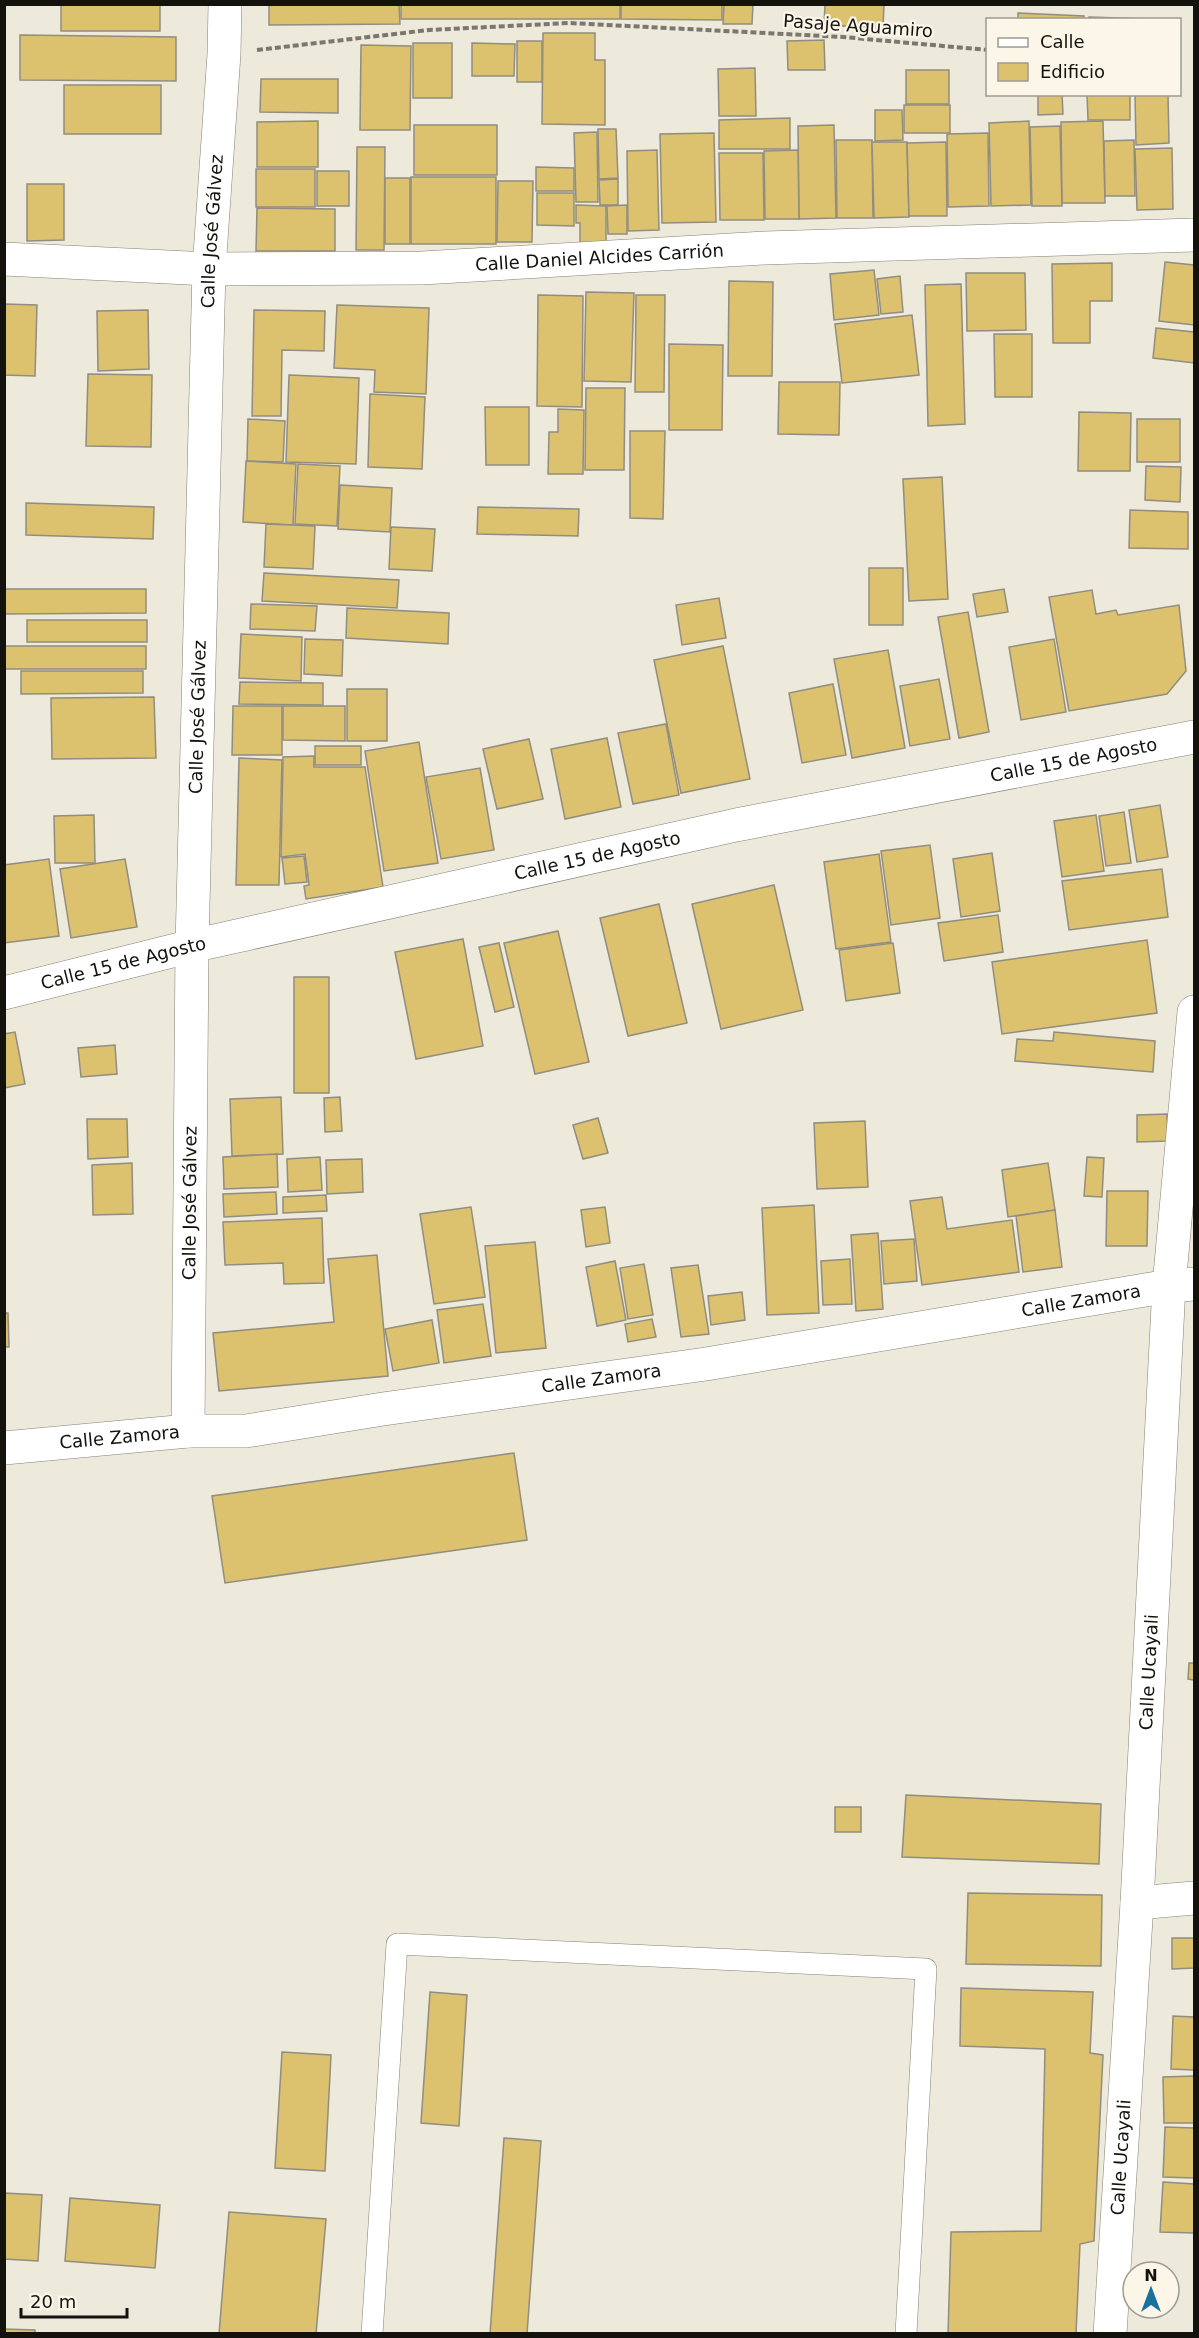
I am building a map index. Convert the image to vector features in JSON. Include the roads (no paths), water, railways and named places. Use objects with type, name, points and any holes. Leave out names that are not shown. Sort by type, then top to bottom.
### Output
[{"type":"street","name":"Calle José Gálvez","points":[[188,1431],[192,946],[209,268],[224,54],[225,4]]},
{"type":"street","name":"Calle Daniel Alcides Carrión","points":[[4,259],[209,268],[422,268],[765,248],[1194,235]]},
{"type":"street","name":"Calle 15 de Agosto","points":[[4,993],[192,946],[736,825],[1194,737]]},
{"type":"street","name":"Calle Ucayali","points":[[1110,2334],[1137,1903],[1182,1285],[1194,1012]]},
{"type":"street","name":"Calle Zamora","points":[[4,1448],[188,1431],[246,1431],[382,1409],[706,1364],[1182,1285]]},
{"type":"street","points":[[1137,1903],[1194,1898]]},
{"type":"lane","points":[[372,2334],[397,1944],[926,1969],[906,2334]]}]
